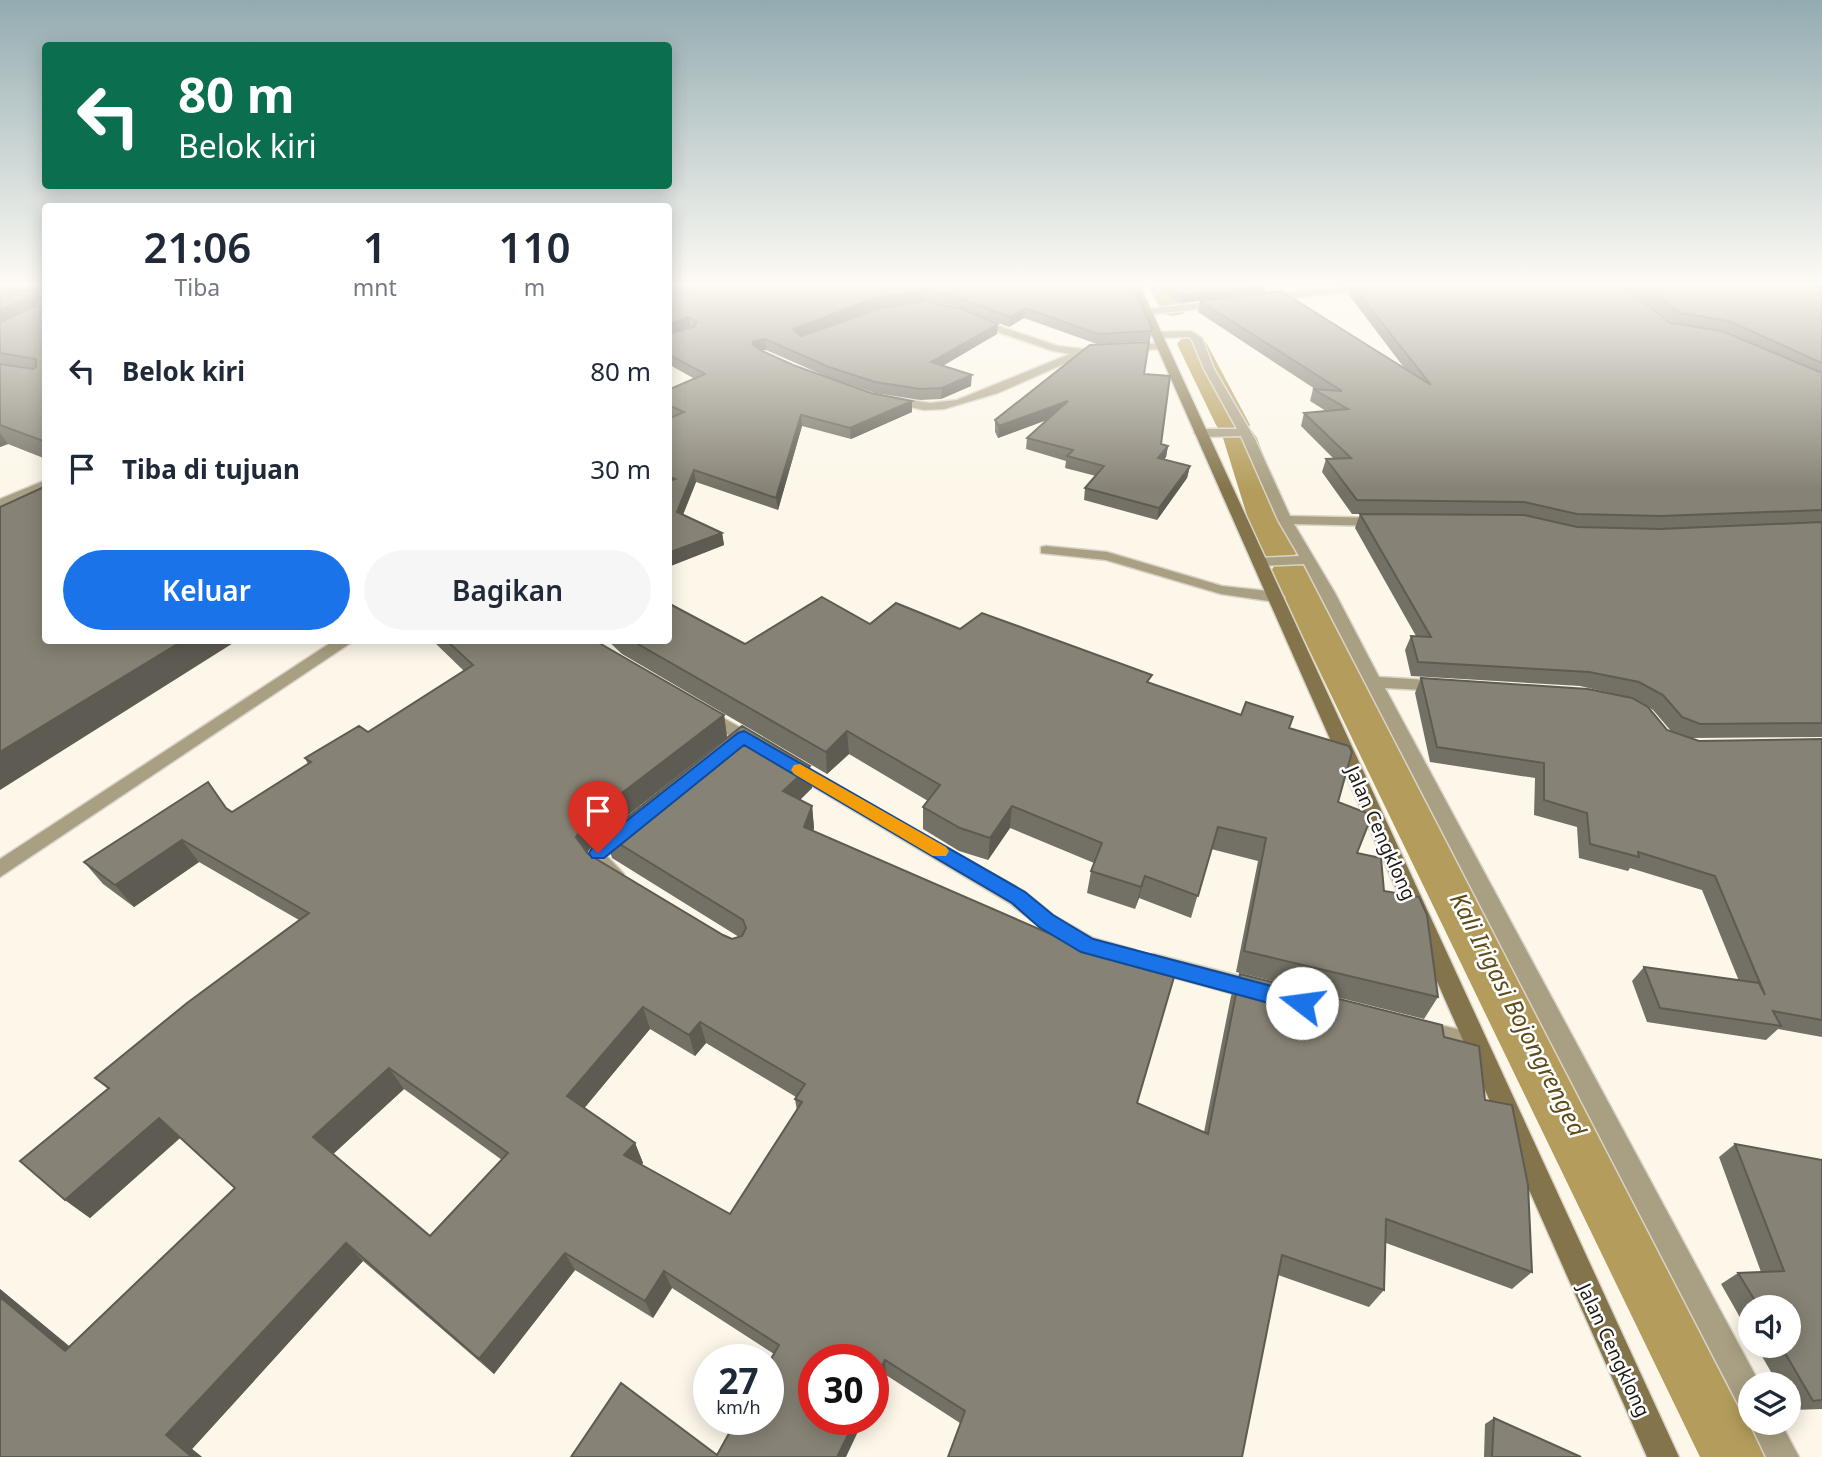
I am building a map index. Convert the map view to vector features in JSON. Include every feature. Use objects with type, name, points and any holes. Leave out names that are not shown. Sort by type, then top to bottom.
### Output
[{"type":"main road","name":"Jalan Cengklong","points":[[1166,354],[1663,1457]]},
{"type":"street","points":[[880,398],[915,405],[943,406],[966,400],[1078,354]]},
{"type":"street","points":[[1203,354],[1245,432],[1285,520],[1738,1372]]},
{"type":"street","points":[[1200,433],[1245,432]]},
{"type":"street","points":[[0,504],[42,486]]},
{"type":"street","points":[[1285,520],[1398,523]]},
{"type":"street","points":[[1046,550],[1107,556],[1221,590],[1276,597]]},
{"type":"street","points":[[1259,562],[1308,560]]},
{"type":"street","points":[[0,869],[341,644]]},
{"type":"street","points":[[1373,682],[1456,687]]},
{"type":"street","points":[[685,702],[738,741],[773,754],[1018,898],[1046,921],[1088,946],[1276,996]]},
{"type":"street","points":[[626,881],[598,864],[598,853],[647,814]]},
{"type":"street","points":[[1408,1028],[1475,1044]]},
{"type":"street","points":[[1771,1435],[1783,1457]]},
{"type":"building","points":[[6,354],[42,354],[42,441],[0,425],[0,364],[33,369],[36,367],[36,359]]},
{"type":"building","points":[[672,354],[769,354],[871,393],[912,401],[850,428],[801,415],[776,498],[694,470],[677,512],[722,533],[672,552],[672,480],[675,479],[672,478],[672,417],[684,412],[672,407],[672,388],[705,374]]},
{"type":"building","points":[[799,354],[945,354],[931,362],[972,375],[942,388],[920,389],[875,382]]},
{"type":"building","points":[[1079,354],[1147,354],[1144,374],[1170,376],[1161,444],[1168,446],[1158,458],[1190,466],[1159,508],[1085,488],[1104,466],[1067,456],[1073,450],[1027,438],[1068,401],[999,426],[995,420]]},
{"type":"building","points":[[1284,354],[1382,354],[1431,385],[1407,354],[1777,354],[1822,373],[1822,510],[1660,516],[1577,514],[1524,502],[1357,500],[1326,459],[1351,458],[1304,413],[1348,409],[1313,389],[1342,391]]},
{"type":"building","points":[[1802,354],[1822,354],[1822,363]]},
{"type":"building","points":[[42,488],[42,644],[177,644],[0,752],[0,507]]},
{"type":"building","points":[[1360,514],[1524,515],[1577,527],[1660,529],[1822,522],[1822,723],[1700,724],[1682,717],[1663,695],[1639,682],[1589,672],[1418,662],[1411,636],[1431,637]]},
{"type":"building","points":[[822,597],[870,624],[896,603],[960,629],[982,613],[1152,675],[1147,682],[1241,715],[1246,702],[1293,717],[1289,728],[1349,746],[1352,752],[1338,802],[1372,815],[1357,853],[1381,858],[1384,891],[1419,897],[1427,915],[1438,997],[1244,951],[1266,838],[1218,827],[1198,896],[1145,876],[1141,887],[1091,871],[1102,843],[1012,806],[990,838],[960,828],[923,807],[940,785],[847,731],[826,752],[638,644],[672,644],[672,605],[745,644]]},
{"type":"building","points":[[450,644],[601,644],[724,715],[588,819],[576,837],[588,854],[723,935],[732,939],[742,936],[746,928],[743,920],[605,835],[742,726],[810,766],[783,791],[812,806],[804,827],[1101,956],[1106,943],[1177,967],[1137,1103],[1208,1134],[1240,974],[1442,1025],[1444,1037],[1479,1046],[1485,1100],[1512,1105],[1528,1185],[1532,1272],[1386,1219],[1384,1290],[1282,1255],[1242,1457],[948,1457],[965,1411],[889,1363],[889,1344],[798,1344],[798,1435],[848,1435],[837,1457],[571,1457],[621,1383],[717,1455],[728,1435],[784,1435],[784,1344],[777,1344],[664,1271],[645,1301],[565,1253],[479,1359],[346,1243],[166,1435],[192,1457],[0,1457],[0,1297],[65,1351],[235,1188],[159,1118],[65,1200],[20,1161],[109,1088],[95,1078],[187,1003],[309,913],[182,840],[115,885],[84,862],[208,782],[226,808],[232,812],[311,762],[305,758],[359,726],[368,732],[473,665]],"holes":[[[643,1007],[689,1035],[700,1022],[805,1084],[795,1099],[802,1102],[730,1214],[624,1155],[635,1143],[567,1096]],[[389,1068],[508,1153],[430,1236],[313,1137]]]},
{"type":"building","points":[[1421,678],[1588,689],[1632,698],[1648,707],[1667,730],[1699,741],[1822,739],[1822,1020],[1773,1011],[1781,1026],[1660,1008],[1644,967],[1759,983],[1765,995],[1715,876],[1638,852],[1639,857],[1590,844],[1587,813],[1544,800],[1544,763],[1437,747]]},
{"type":"building","points":[[1735,1144],[1822,1160],[1822,1400],[1813,1401],[1801,1380],[1801,1372],[1796,1372],[1788,1358],[1801,1358],[1801,1295],[1752,1295],[1738,1273],[1784,1271]]},
{"type":"building","points":[[1494,1418],[1581,1457],[1492,1457]]},
{"type":"waterway","name":"Kali Irigasi Bojongrenged","points":[[1197,354],[1233,425]]},
{"type":"waterway","name":"Kali Irigasi Bojongrenged","points":[[1240,438],[1278,551]]},
{"type":"waterway","name":"Kali Irigasi Bojongrenged","points":[[1291,571],[1746,1457]]},
{"type":"slow traffic","points":[[800,770],[940,851]]},
{"type":"route","points":[[598,853],[744,737],[1018,898],[1046,921],[1088,946],[1302,1003]]}]
